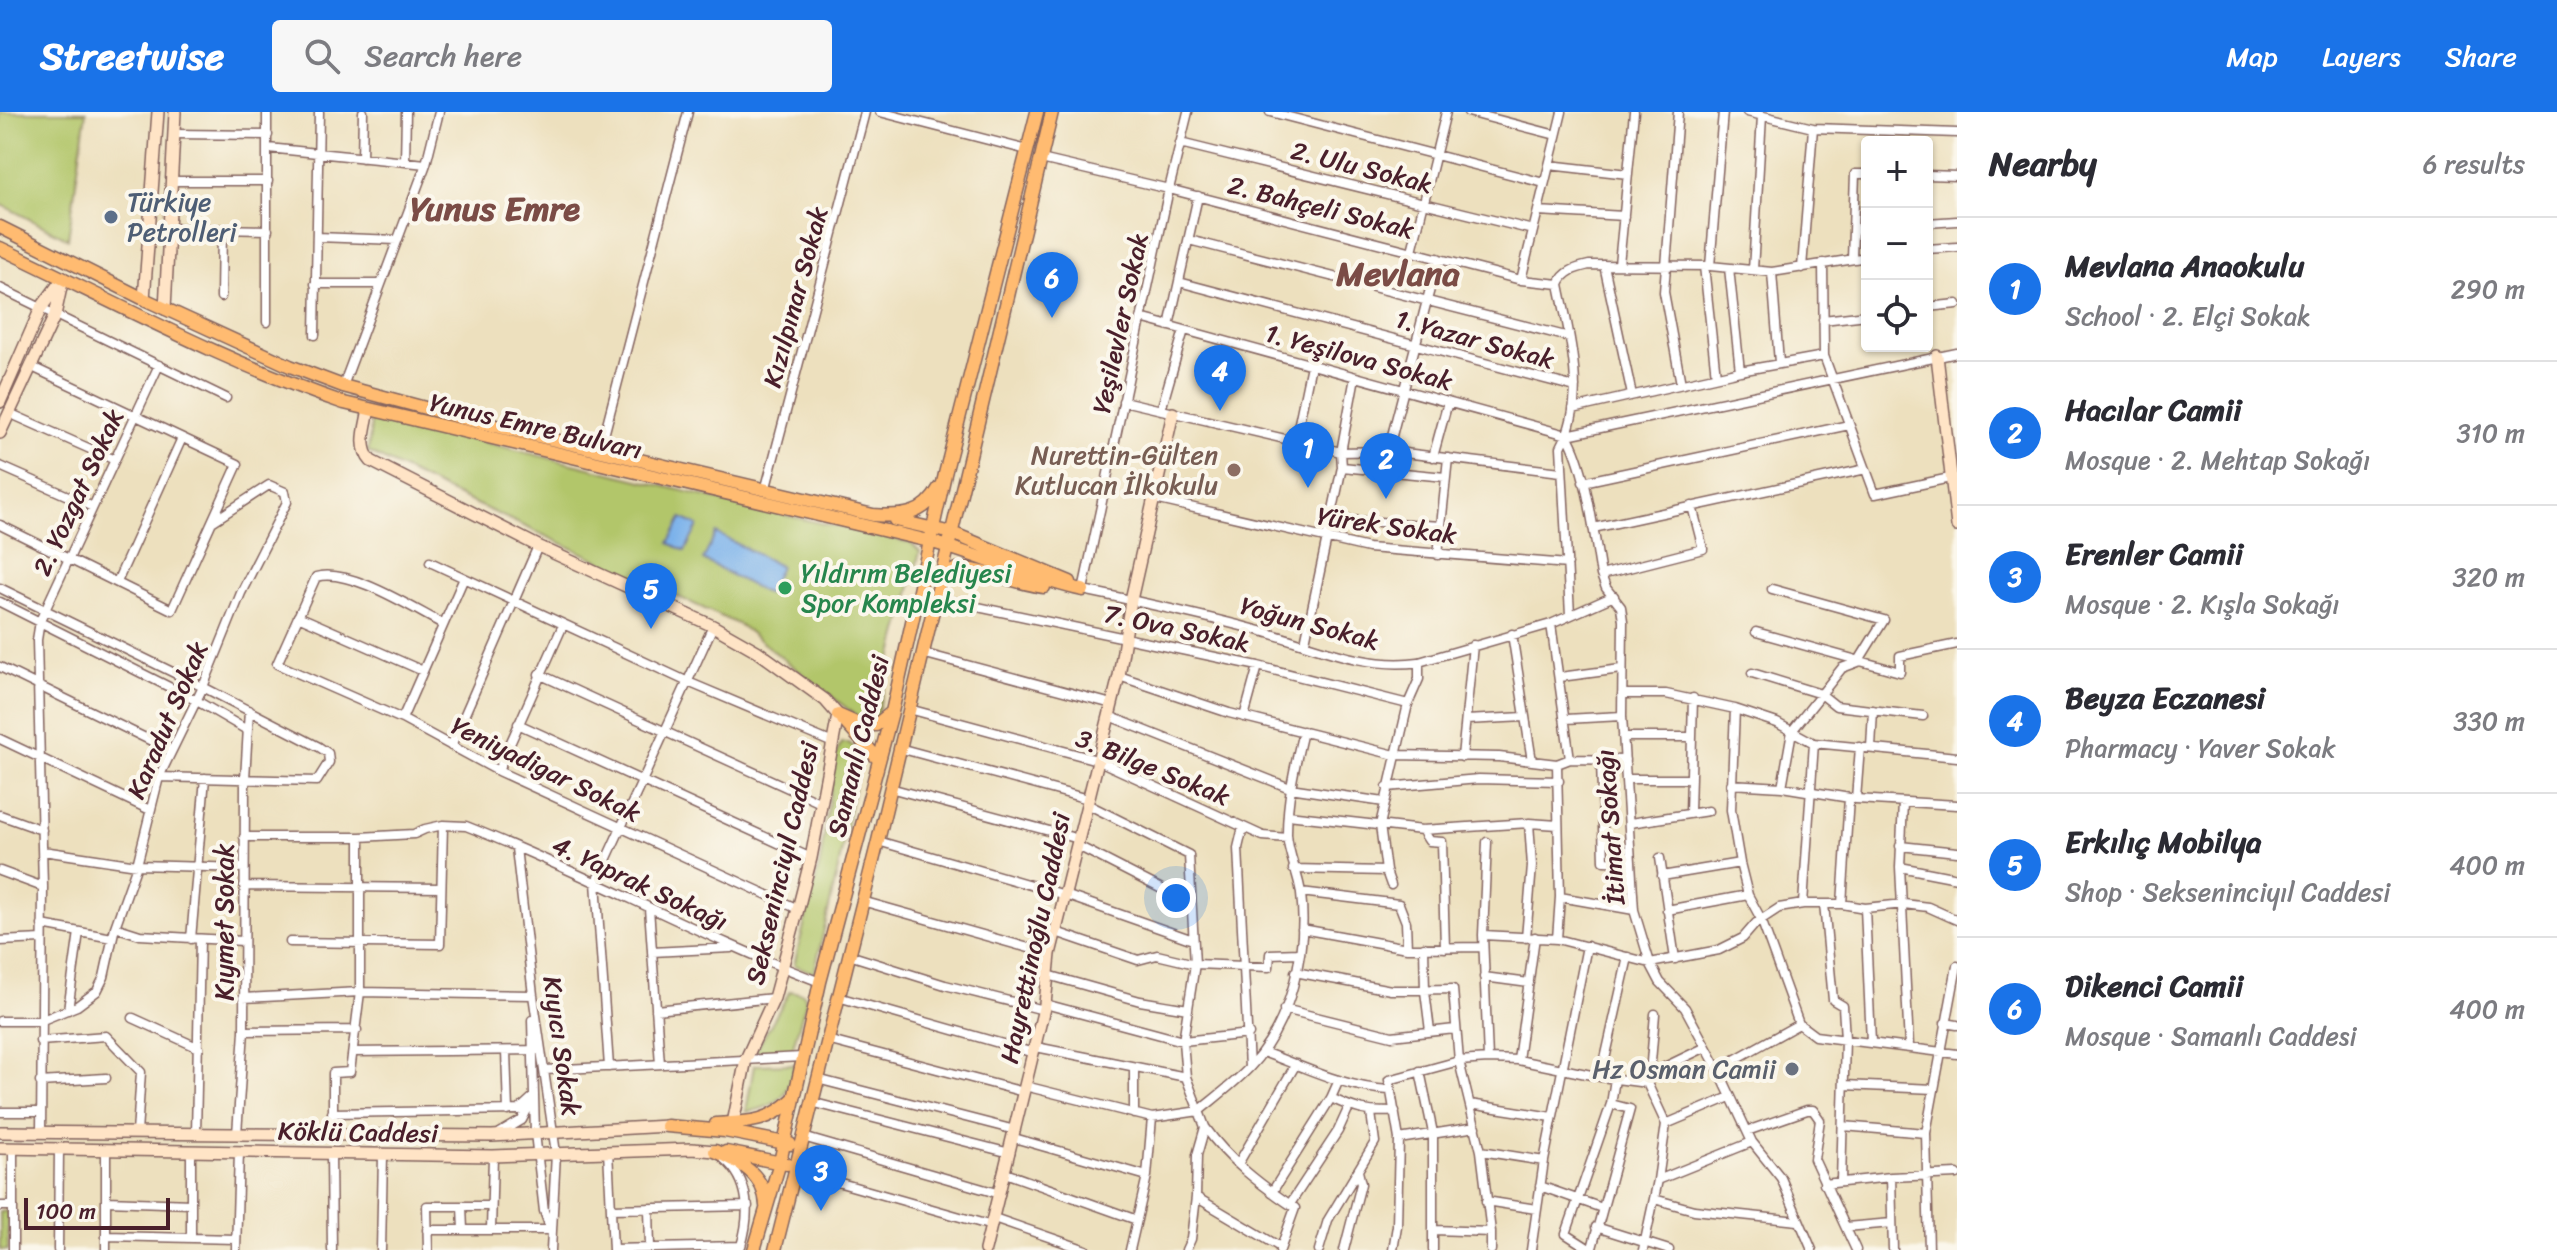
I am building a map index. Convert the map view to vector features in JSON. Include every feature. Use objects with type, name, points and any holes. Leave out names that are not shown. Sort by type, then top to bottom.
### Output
[{"type":"main road","points":[[144,299],[158,112]]},
{"type":"main road","points":[[165,309],[175,112]]},
{"type":"main road","name":"Samanlı Caddesi","points":[[748,1248],[766,1210],[780,1162],[820,982],[892,712],[945,474],[1037,112]]},
{"type":"main road","name":"Samanlı Caddesi","points":[[775,1250],[878,841],[1052,112]]},
{"type":"main road","name":"Yunus Emre Bulvarı","points":[[0,227],[144,299],[290,366],[389,400],[873,515],[898,516],[922,510],[937,493],[945,474]]},
{"type":"main road","name":"Yunus Emre Bulvarı","points":[[0,248],[155,324],[294,386],[369,409],[929,541],[1044,581],[1076,588]]},
{"type":"main road","points":[[0,402],[41,308],[70,263]]},
{"type":"main road","points":[[0,433],[55,315],[63,278]]},
{"type":"main road","points":[[1937,356],[1957,526]]},
{"type":"main road","name":"Sekseninciyıl Caddesi","points":[[369,409],[363,446],[364,453],[371,461],[538,546],[713,626],[769,659],[825,700],[838,715],[811,858],[798,909],[774,998],[746,1059],[733,1123]]},
{"type":"main road","points":[[1131,600],[1173,413]]},
{"type":"main road","points":[[873,515],[952,533],[1060,577],[1076,588]]},
{"type":"main road","points":[[940,579],[957,569],[966,569],[1034,586],[1076,588]]},
{"type":"main road","name":"Hayrettinoğlu Caddesi","points":[[985,1250],[1035,1050],[1050,954],[1119,676],[1131,600]]},
{"type":"main road","points":[[838,715],[856,723],[876,725],[892,712]]},
{"type":"main road","points":[[838,715],[878,759]]},
{"type":"main road","points":[[667,1126],[733,1123],[771,1117],[793,1099]]},
{"type":"main road","points":[[667,1126],[802,1142]]},
{"type":"main road","name":"Köklü Caddesi","points":[[0,1132],[492,1136],[667,1126]]},
{"type":"main road","name":"Köklü Caddesi","points":[[0,1148],[493,1156],[692,1149],[715,1151]]},
{"type":"main road","points":[[715,1151],[780,1162],[796,1168]]},
{"type":"main road","points":[[715,1151],[736,1160],[756,1176],[762,1187],[766,1210]]},
{"type":"street","points":[[267,112],[267,322]]},
{"type":"street","points":[[315,335],[319,112]]},
{"type":"street","points":[[362,158],[363,112]]},
{"type":"street","points":[[405,162],[406,112]]},
{"type":"street","points":[[343,386],[426,164],[439,112]]},
{"type":"street","points":[[600,451],[688,112]]},
{"type":"street","name":"Kızılpınar Sokak","points":[[765,491],[865,112]]},
{"type":"street","points":[[880,112],[1027,150]]},
{"type":"street","name":"Yeşilevler Sokak","points":[[1076,588],[1123,401],[1188,112]]},
{"type":"street","points":[[1270,112],[1544,183]]},
{"type":"street","points":[[1412,251],[1446,112]]},
{"type":"street","points":[[1468,112],[1556,135]]},
{"type":"street","points":[[1521,280],[1562,112]]},
{"type":"street","points":[[1619,264],[1634,112]]},
{"type":"street","points":[[1678,112],[1664,292],[1681,384]]},
{"type":"street","points":[[1716,376],[1707,266],[1723,112]]},
{"type":"street","points":[[1747,112],[1813,128],[1957,133]]},
{"type":"street","points":[[1753,270],[1762,116]]},
{"type":"street","points":[[1802,268],[1813,128]]},
{"type":"street","points":[[174,134],[268,135]]},
{"type":"street","name":"2. Ulu Sokak","points":[[1180,143],[1533,230]]},
{"type":"street","points":[[268,148],[426,164]]},
{"type":"street","name":"2. Bahçeli Sokak","points":[[1041,159],[1198,196],[1521,280],[1559,284]]},
{"type":"street","points":[[1549,165],[1628,174]]},
{"type":"street","points":[[1852,259],[1855,174],[1861,174]]},
{"type":"street","points":[[1933,175],[1957,176]]},
{"type":"street","points":[[173,181],[268,181]]},
{"type":"street","points":[[1169,326],[1198,196]]},
{"type":"street","points":[[1538,211],[1624,216]]},
{"type":"street","points":[[1933,223],[1957,221]]},
{"type":"street","points":[[170,228],[268,230]]},
{"type":"street","points":[[221,297],[222,229]]},
{"type":"street","points":[[1855,230],[1861,230]]},
{"type":"street","points":[[317,237],[397,240]]},
{"type":"street","points":[[1189,240],[1569,337]]},
{"type":"street","points":[[1933,249],[1957,247]]},
{"type":"street","points":[[1388,451],[1438,258]]},
{"type":"street","points":[[1570,615],[1561,447],[1567,435],[1575,387],[1559,284],[1562,276],[1576,268],[1619,264],[1707,266],[1772,272],[1861,258]]},
{"type":"street","points":[[1823,263],[1824,356],[1875,494],[1953,477]]},
{"type":"street","points":[[1604,265],[1632,395]]},
{"type":"street","points":[[1729,268],[1740,371]]},
{"type":"street","points":[[1772,272],[1779,363]]},
{"type":"street","name":"1. Yazar Sokak","points":[[1179,282],[1575,387]]},
{"type":"street","points":[[315,284],[380,284]]},
{"type":"street","points":[[0,288],[226,398]]},
{"type":"street","points":[[1933,306],[1957,304]]},
{"type":"street","points":[[1823,320],[1861,316]]},
{"type":"street","name":"1. Yeşilova Sokak","points":[[1141,318],[1567,435]]},
{"type":"street","points":[[1161,410],[1184,330]]},
{"type":"street","points":[[1567,435],[1957,353]]},
{"type":"street","points":[[1573,409],[1716,376],[1824,356]]},
{"type":"street","name":"2. Yozgat Sokak","points":[[41,1133],[43,851],[37,640],[45,609],[159,365]]},
{"type":"street","points":[[1295,442],[1311,365]]},
{"type":"street","points":[[0,525],[172,610],[238,464],[30,366]]},
{"type":"street","points":[[1305,642],[1342,467],[1341,452],[1355,377]]},
{"type":"street","points":[[1123,401],[1341,452],[1388,451],[1561,472]]},
{"type":"street","points":[[1433,457],[1448,402]]},
{"type":"street","points":[[9,413],[115,460]]},
{"type":"street","points":[[1583,482],[1849,425]]},
{"type":"street","points":[[1567,435],[1574,445],[1583,482],[1601,575],[1703,549],[1692,506]]},
{"type":"street","points":[[117,582],[182,438]]},
{"type":"street","points":[[1438,555],[1448,458]]},
{"type":"street","points":[[0,466],[93,507]]},
{"type":"street","points":[[1342,467],[1445,477]]},
{"type":"street","points":[[1593,528],[1866,469]]},
{"type":"street","name":"Karadut Sokak","points":[[40,1021],[90,999],[104,977],[115,927],[137,865],[159,777],[197,701],[241,593],[287,502],[285,492],[269,485],[212,522]]},
{"type":"street","name":"Yürek Sokak","points":[[1155,499],[1368,548],[1568,564]]},
{"type":"street","points":[[1332,519],[1441,526]]},
{"type":"street","points":[[451,746],[538,546]]},
{"type":"street","points":[[430,562],[688,682],[833,743]]},
{"type":"street","points":[[423,671],[298,616],[316,577],[327,574],[353,579],[443,624]]},
{"type":"street","name":"İtimat Sokağı","points":[[1601,575],[1606,588],[1621,607],[1623,621],[1622,716],[1634,910],[1650,963],[1660,982],[1685,1008],[1752,1142],[1781,1178],[1812,1250]]},
{"type":"street","points":[[402,719],[464,578]]},
{"type":"street","points":[[0,588],[249,710],[328,753],[329,762],[317,781],[159,777]]},
{"type":"street","name":"Yoğun Sokak","points":[[1076,588],[1305,642],[1337,656],[1399,664],[1419,662],[1551,624],[1614,596]]},
{"type":"street","points":[[1772,589],[1884,620],[1858,662],[1842,668],[1792,731],[1782,787]]},
{"type":"street","name":"7. Ova Sokak","points":[[935,598],[1126,636],[1408,704]]},
{"type":"street","points":[[0,602],[197,701],[247,730]]},
{"type":"street","name":"Yeniyadigar Sokak","points":[[298,616],[277,664],[402,719],[498,771],[798,909]]},
{"type":"street","points":[[1551,624],[1570,759]]},
{"type":"street","points":[[498,771],[563,625]]},
{"type":"street","points":[[609,1067],[596,882],[713,626]]},
{"type":"street","points":[[1756,632],[1900,672],[1900,656],[1957,644]]},
{"type":"street","points":[[1512,634],[1532,761]]},
{"type":"street","points":[[1462,757],[1473,645]]},
{"type":"street","points":[[922,653],[1111,710],[1290,788],[1384,802]]},
{"type":"street","points":[[1391,885],[1380,825],[1408,704],[1419,679],[1419,662]]},
{"type":"street","points":[[1244,717],[1258,666]]},
{"type":"street","points":[[0,667],[170,750]]},
{"type":"street","points":[[1560,677],[1621,669]]},
{"type":"street","points":[[1752,673],[1821,694],[1836,706],[1923,716]]},
{"type":"street","points":[[539,674],[821,803]]},
{"type":"street","points":[[1119,676],[1244,717],[1395,755],[1499,757],[1557,764],[1570,759],[1625,760]]},
{"type":"street","points":[[1622,694],[1666,694],[1693,698],[1735,709],[1814,743],[1957,757]]},
{"type":"street","points":[[1690,813],[1693,698]]},
{"type":"street","name":"3. Bilge Sokak","points":[[909,709],[1097,760],[1263,836],[1287,838]]},
{"type":"street","points":[[1735,709],[1731,810],[1740,863],[1748,895],[1761,919],[1799,1024],[1815,1036],[1957,1054]]},
{"type":"street","name":"Kıymet Sokak","points":[[237,1134],[244,1031],[244,837],[249,710]]},
{"type":"street","points":[[1871,748],[1873,710]]},
{"type":"street","points":[[1566,719],[1622,716]]},
{"type":"street","points":[[1466,720],[1525,717]]},
{"type":"street","points":[[518,724],[811,858]]},
{"type":"street","points":[[827,1040],[1152,1118],[1199,1111],[1263,1052],[1275,1033],[1295,972],[1302,929],[1301,892],[1287,838],[1290,788],[1303,731]]},
{"type":"street","points":[[1623,737],[1692,737]]},
{"type":"street","points":[[0,739],[150,810]]},
{"type":"street","points":[[1803,904],[1814,743]]},
{"type":"street","points":[[1842,904],[1860,747]]},
{"type":"street","points":[[899,748],[1088,801],[1189,855],[1195,964],[1183,1041],[1186,1077],[1205,1127],[1218,1146],[1292,1206]]},
{"type":"street","points":[[1601,760],[1604,861],[1631,862]]},
{"type":"street","points":[[1557,764],[1560,897],[1557,939]]},
{"type":"street","points":[[196,1134],[199,1048],[195,939],[197,866],[205,778]]},
{"type":"street","points":[[1387,787],[1479,779],[1559,781]]},
{"type":"street","points":[[1626,779],[1691,779]]},
{"type":"street","points":[[1731,784],[1782,787],[1903,803],[1957,805]]},
{"type":"street","points":[[890,788],[1078,843],[1191,904]]},
{"type":"street","points":[[1903,803],[1900,867],[1909,1046]]},
{"type":"street","points":[[1630,823],[1708,811]]},
{"type":"street","points":[[0,815],[42,830]]},
{"type":"street","points":[[1288,815],[1422,830],[1529,823],[1558,825]]},
{"type":"street","points":[[1518,1060],[1529,983],[1532,866],[1529,823]]},
{"type":"street","points":[[244,837],[414,834],[443,825],[440,944],[290,942]]},
{"type":"street","name":"4. Yaprak Sokağı","points":[[443,825],[466,826],[596,882],[735,948],[820,982]]},
{"type":"street","points":[[1243,827],[1238,848],[1249,1068]]},
{"type":"street","points":[[1422,830],[1429,841],[1442,842],[1445,948]]},
{"type":"street","points":[[333,1135],[333,1073],[350,1072],[357,1030],[360,992],[360,837]]},
{"type":"street","points":[[878,841],[1065,895],[1193,940]]},
{"type":"street","points":[[1487,842],[1483,947],[1488,1059]]},
{"type":"street","points":[[1900,846],[1957,852]]},
{"type":"street","name":"Kıyıcı Sokak","points":[[516,848],[533,995],[536,1050],[545,1070],[556,1153],[551,1250]]},
{"type":"street","points":[[43,851],[137,865],[244,868]]},
{"type":"street","points":[[1660,858],[1675,959]]},
{"type":"street","points":[[1662,876],[1740,863]]},
{"type":"street","points":[[1900,867],[1957,878]]},
{"type":"street","points":[[1293,869],[1386,871]]},
{"type":"street","points":[[0,871],[43,887]]},
{"type":"street","points":[[244,886],[441,888]]},
{"type":"street","points":[[1301,892],[1399,904],[1406,922],[1407,948]]},
{"type":"street","points":[[1667,910],[1748,895]]},
{"type":"street","points":[[1560,897],[1634,910]]},
{"type":"street","points":[[862,901],[1050,954]]},
{"type":"street","points":[[1483,935],[1557,939],[1650,963],[1719,950],[1743,938],[1761,919],[1779,908],[1803,904],[1842,904],[1865,908],[1904,904],[1928,907],[1957,920]]},
{"type":"street","points":[[1824,904],[1833,1000],[1843,1006],[1841,1181]]},
{"type":"street","points":[[649,908],[660,1064]]},
{"type":"street","points":[[1865,908],[1871,1042]]},
{"type":"street","points":[[42,925],[112,938]]},
{"type":"street","points":[[115,927],[140,935],[243,941]]},
{"type":"street","points":[[1302,929],[1407,948],[1483,947]]},
{"type":"street","points":[[68,1010],[79,932]]},
{"type":"street","points":[[1056,932],[1138,960],[1157,955],[1195,964],[1269,967],[1270,954],[1299,953]]},
{"type":"street","points":[[0,941],[42,939]]},
{"type":"street","points":[[1531,1250],[1552,1117],[1587,946]]},
{"type":"street","points":[[1424,947],[1430,1031]]},
{"type":"street","points":[[652,952],[735,948]]},
{"type":"street","points":[[849,955],[945,985],[1183,1041],[1249,1034]]},
{"type":"street","points":[[1601,1077],[1628,957]]},
{"type":"street","points":[[1929,1250],[1926,1133],[1957,966]]},
{"type":"street","points":[[1295,972],[1391,990],[1453,989],[1459,1061],[1481,1151],[1491,1250]]},
{"type":"street","points":[[1048,975],[1140,1001],[1188,1009]]},
{"type":"street","points":[[1484,977],[1529,983]]},
{"type":"street","points":[[243,998],[360,992],[533,995]]},
{"type":"street","points":[[838,997],[1035,1050],[1186,1077]]},
{"type":"street","points":[[656,1010],[774,998]]},
{"type":"street","points":[[1284,1009],[1392,1036],[1455,1029]]},
{"type":"street","points":[[1644,1246],[1666,1124],[1648,1078],[1655,1014]]},
{"type":"street","points":[[133,1018],[199,1048]]},
{"type":"street","points":[[0,1021],[40,1021]]},
{"type":"street","points":[[1945,1023],[1957,1025]]},
{"type":"street","points":[[1718,1069],[1799,1024]]},
{"type":"street","points":[[244,1031],[357,1030]]},
{"type":"street","points":[[40,1041],[106,1036],[141,1072],[137,1133]]},
{"type":"street","points":[[1393,1250],[1397,1226],[1399,1139],[1389,1080],[1459,1061],[1488,1059],[1518,1060],[1615,1079],[1648,1078],[1706,1047]]},
{"type":"street","points":[[353,1052],[536,1050],[533,1097],[535,1133],[544,1211],[551,1230],[427,1230]]},
{"type":"street","points":[[506,1051],[508,1111]]},
{"type":"street","points":[[1263,1052],[1339,1080],[1369,1089],[1389,1090]]},
{"type":"street","points":[[545,1070],[802,1057]]},
{"type":"street","points":[[1238,1164],[1296,1064]]},
{"type":"street","points":[[1134,1067],[1134,1114]]},
{"type":"street","points":[[1420,1071],[1433,1133],[1433,1250]]},
{"type":"street","points":[[40,1082],[106,1078]]},
{"type":"street","points":[[817,1079],[1014,1134],[1147,1176]]},
{"type":"street","points":[[1611,1104],[1630,1109],[1592,1249],[1566,1234],[1611,1104],[1615,1079]]},
{"type":"street","points":[[1272,1192],[1339,1080]]},
{"type":"street","points":[[1844,1085],[1934,1089]]},
{"type":"street","points":[[332,1113],[508,1111],[519,1110],[533,1097]]},
{"type":"street","points":[[492,1136],[522,1120],[533,1097]]},
{"type":"street","points":[[1666,1124],[1730,1097]]},
{"type":"street","points":[[1331,1098],[1371,1113],[1395,1111]]},
{"type":"street","points":[[811,1102],[1010,1153]]},
{"type":"street","points":[[1470,1104],[1552,1117]]},
{"type":"street","points":[[1196,1197],[1280,1248],[1292,1206],[1338,1131],[1349,1107]]},
{"type":"street","points":[[1747,1131],[1813,1110],[1820,1120],[1814,1159],[1856,1250]]},
{"type":"street","points":[[0,1112],[40,1112]]},
{"type":"street","points":[[1319,1250],[1328,1220],[1375,1142],[1371,1113]]},
{"type":"street","points":[[1130,1250],[1147,1176],[1152,1118]]},
{"type":"street","points":[[1843,1126],[1926,1133]]},
{"type":"street","points":[[1186,1250],[1191,1239],[1196,1197],[1197,1155],[1205,1127]]},
{"type":"street","points":[[1399,1139],[1476,1127]]},
{"type":"street","points":[[802,1142],[1000,1194]]},
{"type":"street","points":[[1658,1180],[1752,1142]]},
{"type":"street","points":[[13,1148],[13,1250]]},
{"type":"street","points":[[58,1250],[59,1149]]},
{"type":"street","points":[[106,1149],[106,1250]]},
{"type":"street","points":[[191,1151],[191,1237]]},
{"type":"street","points":[[608,1151],[613,1249],[748,1248],[748,1206],[744,1189],[730,1164],[715,1151]]},
{"type":"street","points":[[1481,1151],[1544,1161]]},
{"type":"street","points":[[236,1250],[239,1152]]},
{"type":"street","points":[[331,1154],[332,1250]]},
{"type":"street","points":[[381,1250],[383,1155]]},
{"type":"street","points":[[491,1230],[493,1156]]},
{"type":"street","points":[[796,1168],[1086,1250]]},
{"type":"street","points":[[1344,1250],[1361,1184],[1358,1171]]},
{"type":"street","points":[[1005,1173],[1137,1220]]},
{"type":"street","points":[[1824,1184],[1957,1174]]},
{"type":"street","points":[[1891,1177],[1893,1250]]},
{"type":"street","points":[[1540,1186],[1602,1208]]},
{"type":"street","points":[[1654,1199],[1694,1210],[1798,1221]]},
{"type":"street","points":[[107,1201],[191,1204]]},
{"type":"street","points":[[1486,1201],[1536,1209]]},
{"type":"street","points":[[0,1206],[13,1206]]},
{"type":"street","points":[[428,1250],[427,1206],[491,1206]]},
{"type":"street","points":[[462,1206],[463,1230]]},
{"type":"street","points":[[611,1209],[748,1206]]},
{"type":"street","points":[[649,1208],[650,1248]]},
{"type":"street","points":[[1846,1227],[1892,1223]]},
{"type":"street","points":[[1596,1227],[1644,1246],[1669,1250]]},
{"type":"street","points":[[1434,1230],[1491,1232]]},
{"type":"street","points":[[106,1236],[236,1239]]},
{"type":"green space","points":[[0,112],[86,112],[68,239],[0,204]]},
{"type":"green space","name":"Yıldırım Belediyesi Spor Kompleksi","points":[[372,415],[761,510],[911,543],[920,552],[877,715],[871,722],[862,720],[740,625],[368,452]]},
{"type":"green space","points":[[841,743],[849,743],[861,753],[814,973],[794,965],[820,863],[835,759]]},
{"type":"green space","points":[[790,991],[804,994],[806,1001],[792,1050],[755,1052]]},
{"type":"green space","points":[[795,1064],[781,1098],[775,1103],[746,1112],[754,1065]]},
{"type":"green space","points":[[7,1211],[8,1250],[0,1250],[0,1212]]},
{"type":"water","points":[[682,518],[698,526],[685,551],[669,543]]},
{"type":"water","points":[[716,533],[780,566],[767,594],[703,560]]},
{"type":"place","name":"Türkiye Petrolleri","points":[[111,217]]},
{"type":"place","name":"Dikenci Camii","points":[[1052,318]]},
{"type":"place","name":"Beyza Eczanesi","points":[[1220,411]]},
{"type":"place","name":"Nurettin-Gülten Kutlucan İlkokulu","points":[[1234,470]]},
{"type":"place","name":"Mevlana Anaokulu","points":[[1308,488]]},
{"type":"place","name":"Hacılar Camii","points":[[1386,499]]},
{"type":"place","name":"Yıldırım Belediyesi Spor Kompleksi","points":[[785,588]]},
{"type":"place","name":"Erkılıç Mobilya","points":[[651,629]]},
{"type":"place","name":"Hz Osman Camii","points":[[1792,1069]]},
{"type":"place","name":"Erenler Camii","points":[[821,1211]]},
{"type":"district","name":"Yunus Emre","points":[[495,208]]},
{"type":"district","name":"Mevlana","points":[[1398,273]]}]
